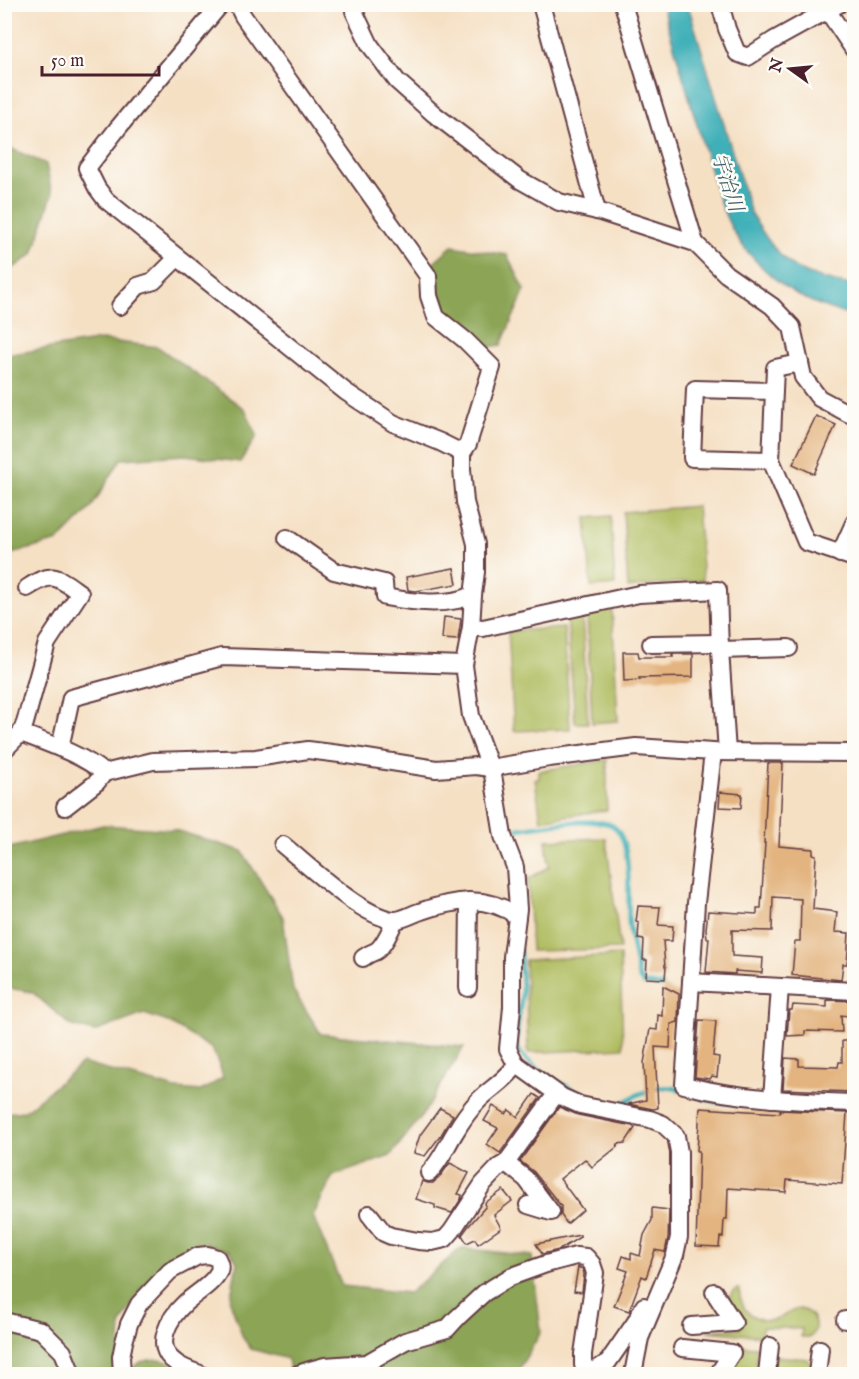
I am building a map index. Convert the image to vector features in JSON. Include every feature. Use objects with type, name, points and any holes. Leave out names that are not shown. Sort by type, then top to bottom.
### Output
[{"type":"street","points":[[221,4],[87,168],[106,200],[346,392],[393,423],[462,453]]},
{"type":"street","points":[[237,4],[249,25],[428,276],[429,296],[436,317],[465,340],[492,367],[468,444],[462,453],[465,502],[476,543],[471,627],[464,665],[471,716],[493,775],[503,836],[515,867],[518,909],[512,957],[512,1007],[508,1049],[516,1064],[556,1094],[580,1105],[657,1121],[676,1136],[680,1162],[679,1237],[675,1255],[640,1338],[633,1374]]},
{"type":"street","points":[[354,4],[354,11],[370,45],[397,81],[434,114],[520,180],[559,202],[597,211],[695,243],[726,274],[772,306],[792,327],[803,377],[819,398],[855,415]]},
{"type":"street","points":[[541,4],[597,211]]},
{"type":"street","points":[[623,4],[695,243]]},
{"type":"street","points":[[720,4],[737,53],[748,57],[830,7],[855,50]]},
{"type":"street","points":[[120,306],[138,286],[154,281],[177,258]]},
{"type":"street","points":[[800,363],[775,368],[771,460],[806,542],[847,556],[855,523]]},
{"type":"street","points":[[771,460],[692,458],[695,389],[774,392]]},
{"type":"street","points":[[287,538],[334,571],[384,583],[385,597],[434,602],[473,595]]},
{"type":"street","points":[[4,750],[21,733],[47,643],[80,593],[58,577],[36,582],[27,588]]},
{"type":"street","points":[[471,627],[483,628],[639,594],[718,590],[720,752],[696,903],[684,1084],[713,1092],[772,1099],[855,1103]]},
{"type":"street","points":[[651,644],[789,648]]},
{"type":"street","points":[[60,748],[71,698],[222,657],[464,665]]},
{"type":"street","points":[[21,733],[60,748],[104,773]]},
{"type":"street","points":[[65,807],[97,782],[104,773],[153,760],[256,758],[308,750],[436,769],[476,766],[490,768],[636,747],[720,752],[855,753]]},
{"type":"street","points":[[283,845],[370,913],[395,920],[452,902],[478,901],[517,916]]},
{"type":"street","points":[[468,988],[469,901]]},
{"type":"street","points":[[363,958],[379,949],[395,920]]},
{"type":"street","points":[[691,982],[855,991]]},
{"type":"street","points":[[772,1099],[780,987]]},
{"type":"street","points":[[429,1173],[440,1161],[454,1133],[471,1110],[480,1099],[513,1071],[516,1064]]},
{"type":"street","points":[[369,1214],[384,1233],[390,1236],[418,1241],[443,1240],[452,1232],[483,1184],[506,1163],[556,1094]]},
{"type":"street","points":[[506,1163],[526,1179],[551,1212],[528,1205]]},
{"type":"street","points":[[122,1374],[121,1358],[124,1342],[129,1324],[139,1304],[170,1271],[198,1256],[208,1255],[216,1258],[220,1266],[219,1271],[215,1278],[184,1304],[173,1317],[163,1336],[167,1353],[174,1362],[200,1374]]},
{"type":"street","points":[[298,1374],[325,1366],[367,1363],[405,1341],[447,1329],[484,1293],[510,1277],[576,1256],[586,1257],[596,1273],[583,1365],[586,1369],[596,1370],[608,1362],[635,1323],[661,1272],[668,1272]]},
{"type":"street","points":[[691,1326],[734,1323],[714,1292]]},
{"type":"street","points":[[4,1321],[41,1330],[63,1352],[72,1374]]},
{"type":"street","points":[[767,1374],[770,1346]]},
{"type":"street","points":[[682,1348],[732,1353],[718,1374]]},
{"type":"street","points":[[817,1374],[820,1349]]},
{"type":"green space","points":[[5,146],[46,164],[52,195],[33,254],[5,274]]},
{"type":"green space","points":[[452,246],[507,255],[525,290],[501,345],[482,348],[435,312],[426,273],[436,260]]},
{"type":"green space","points":[[101,340],[158,347],[245,409],[257,436],[240,462],[185,455],[121,459],[91,508],[58,541],[11,554],[4,550],[5,352],[12,354]]},
{"type":"green space","points":[[697,506],[703,580],[628,588],[623,512]]},
{"type":"green space","points":[[611,516],[615,585],[591,587],[586,518]]},
{"type":"green space","points":[[612,608],[618,721],[592,723],[587,613]]},
{"type":"green space","points":[[582,614],[588,723],[575,723],[567,616]]},
{"type":"green space","points":[[564,628],[570,729],[514,731],[508,631]]},
{"type":"green space","points":[[607,760],[607,810],[541,820],[535,779],[539,779],[539,771]]},
{"type":"green space","points":[[103,825],[175,830],[242,851],[283,917],[293,990],[321,1034],[464,1047],[424,1113],[390,1156],[333,1176],[313,1216],[342,1286],[409,1293],[461,1248],[532,1256],[541,1332],[516,1374],[286,1374],[290,1371],[288,1359],[251,1349],[243,1338],[230,1301],[237,1262],[230,1251],[205,1243],[181,1252],[141,1289],[121,1324],[119,1365],[131,1369],[147,1360],[162,1360],[193,1374],[5,1374],[5,1113],[25,1111],[82,1063],[176,1089],[201,1091],[223,1078],[211,1048],[168,1022],[144,1014],[94,1032],[70,1025],[32,992],[8,988],[5,996],[5,849]]},
{"type":"green space","points":[[606,838],[620,949],[531,951],[528,879],[549,867],[546,840]]},
{"type":"green space","points":[[620,955],[623,1048],[528,1053],[525,960]]},
{"type":"green space","points":[[736,1289],[739,1289],[744,1308],[757,1318],[773,1320],[794,1310],[805,1310],[814,1320],[813,1334],[810,1337],[801,1337],[802,1329],[763,1327],[760,1336],[707,1331],[740,1328],[726,1301]]},
{"type":"green space","points":[[741,1346],[757,1347],[756,1373],[760,1374],[754,1374],[753,1368],[743,1367],[741,1374],[726,1374],[742,1350]]},
{"type":"green space","points":[[776,1356],[808,1359],[811,1363],[810,1374],[774,1371]]},
{"type":"water","name":"宇治川","points":[[662,5],[688,5],[751,214],[772,245],[792,265],[813,276],[854,286],[854,317],[796,294],[757,262],[735,234],[719,200]]},
{"type":"building","points":[[816,416],[836,425],[814,474],[793,464]]},
{"type":"building","points":[[454,568],[457,584],[416,591],[408,590],[406,577]]},
{"type":"building","points":[[444,617],[461,619],[458,640],[442,639]]},
{"type":"building","points":[[623,652],[638,652],[639,657],[673,657],[672,654],[693,654],[693,677],[639,678],[640,680],[624,681]]},
{"type":"building","points":[[768,763],[783,763],[779,846],[813,849],[813,854],[816,855],[813,909],[837,912],[835,932],[849,933],[847,964],[843,964],[841,980],[792,975],[795,941],[800,941],[801,899],[773,897],[772,931],[732,930],[732,956],[763,958],[762,973],[706,972],[709,938],[707,938],[706,929],[708,911],[757,914],[757,908],[761,908]]},
{"type":"building","points":[[720,792],[742,794],[741,808],[719,807]]},
{"type":"building","points":[[638,906],[660,907],[658,925],[673,926],[672,941],[663,941],[665,979],[646,978],[647,960],[643,960],[644,940],[638,939],[639,923],[636,922]]},
{"type":"building","points":[[663,986],[679,994],[678,1022],[671,1024],[670,1048],[655,1047],[658,1108],[653,1109],[628,1104],[646,1100],[644,1063],[650,1029],[657,1030],[658,1015],[662,1016]]},
{"type":"building","points":[[827,1000],[855,1001],[855,1017],[841,1015],[842,1032],[805,1031],[805,1035],[787,1036],[789,1010],[792,1010],[793,1005],[827,1007]]},
{"type":"building","points":[[699,1020],[716,1021],[713,1056],[719,1057],[717,1077],[712,1076],[710,1079],[695,1077]]},
{"type":"building","points":[[842,1041],[855,1041],[852,1092],[783,1089],[785,1058],[799,1059],[799,1066],[838,1067],[839,1062],[842,1062]]},
{"type":"building","points":[[534,1094],[540,1098],[500,1153],[487,1144],[498,1128],[484,1121],[493,1106],[506,1114],[509,1110],[518,1117]]},
{"type":"building","points":[[559,1107],[578,1115],[635,1128],[625,1143],[618,1144],[592,1167],[585,1159],[560,1179],[583,1210],[567,1224],[561,1215],[561,1206],[534,1172],[520,1161]]},
{"type":"building","points":[[440,1108],[453,1115],[425,1156],[414,1153],[420,1135]]},
{"type":"building","points":[[700,1108],[780,1113],[780,1110],[847,1113],[842,1184],[787,1180],[786,1192],[728,1188],[727,1219],[724,1219],[723,1237],[720,1237],[719,1247],[696,1246]]},
{"type":"building","points":[[450,1163],[469,1173],[458,1194],[462,1195],[461,1199],[452,1213],[416,1199],[422,1181],[433,1183]]},
{"type":"building","points":[[503,1190],[512,1201],[494,1215],[501,1228],[478,1244],[475,1239],[467,1243],[462,1235],[486,1206],[485,1203]]},
{"type":"building","points":[[652,1208],[669,1210],[665,1252],[655,1250],[646,1278],[642,1276],[629,1311],[614,1306],[628,1271],[619,1268],[623,1256],[631,1259],[631,1253],[640,1256],[644,1235],[652,1220]]},
{"type":"building","points":[[580,1235],[559,1250],[542,1254],[536,1244]]},
{"type":"building","points":[[578,1267],[583,1269],[584,1274],[582,1292],[574,1291]]},
{"type":"waterway","points":[[518,829],[589,821],[609,824],[617,830],[623,840],[626,854],[629,924],[638,974],[644,984],[662,986]]},
{"type":"waterway","points":[[520,951],[522,993],[517,1043],[523,1056],[534,1066],[564,1085],[611,1103],[623,1103],[657,1088],[669,1087],[682,1090]]},
{"type":"waterway","points":[[698,1096],[716,1102],[746,1104]]}]
